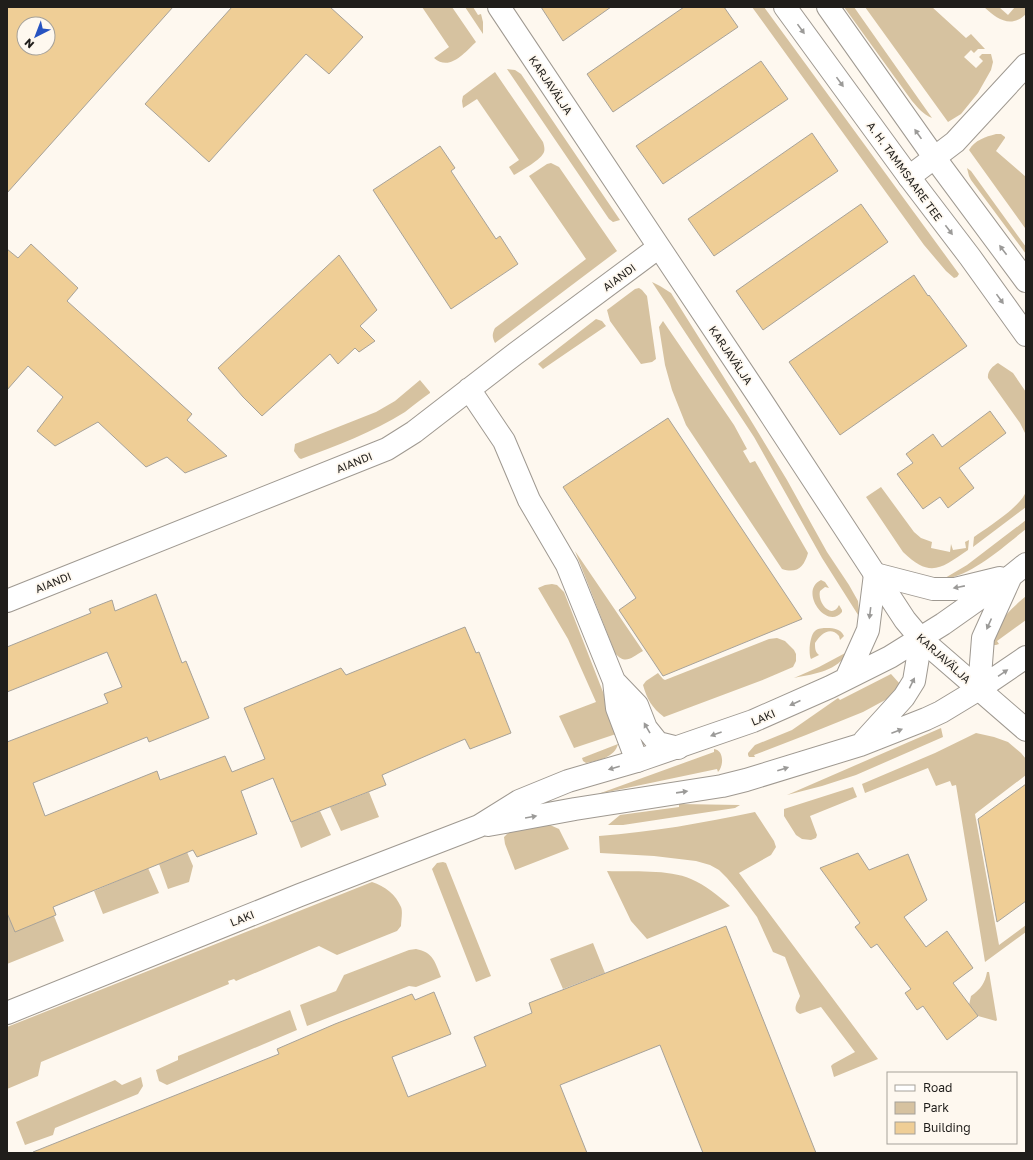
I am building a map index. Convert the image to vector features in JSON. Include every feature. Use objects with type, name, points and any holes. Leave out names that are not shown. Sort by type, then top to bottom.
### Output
[{"type":"street","name":"KARJAVÄLJA","points":[[499,7],[905,620],[921,639],[1026,730]]},
{"type":"street","name":"A. H. TAMMSAARE TEE","points":[[785,7],[1024,331]]},
{"type":"street","points":[[828,7],[934,157],[1026,281]]},
{"type":"street","points":[[909,177],[955,142],[1026,65]]},
{"type":"street","name":"AIANDI","points":[[7,601],[387,449],[414,432],[561,319],[659,247]]},
{"type":"street","points":[[469,389],[504,441],[528,500],[565,559],[614,681],[617,708],[637,761]]},
{"type":"street","points":[[846,679],[868,630],[875,574],[933,589],[955,589],[1019,570]]},
{"type":"street","points":[[979,689],[983,638],[1019,570]]},
{"type":"street","name":"LAKI","points":[[7,1013],[300,895],[479,826],[519,801],[568,781],[678,748],[753,721],[846,679],[890,657],[921,639],[1019,570]]},
{"type":"street","points":[[860,745],[904,697],[914,681],[921,639]]},
{"type":"street","name":"LAKI","points":[[479,826],[722,786],[860,745],[940,712],[979,689],[1026,657]]},
{"type":"street","points":[[614,681],[637,705],[646,728],[658,743],[678,748]]},
{"type":"green space","points":[[422,7],[452,7],[476,42],[457,59],[446,63],[440,62],[434,58],[449,47]]},
{"type":"green space","points":[[465,7],[473,7],[478,15],[481,14],[483,34]]},
{"type":"green space","points":[[752,7],[764,7],[959,274],[957,277],[954,278],[946,271],[924,245]]},
{"type":"green space","points":[[844,7],[854,7],[932,118],[923,113],[912,101]]},
{"type":"green space","points":[[865,7],[932,7],[966,38],[971,34],[985,49],[978,49],[974,53],[971,50],[964,57],[976,68],[983,61],[979,57],[982,54],[991,54],[993,62],[991,70],[978,93],[961,114],[948,122]]},
{"type":"green space","points":[[984,7],[999,7],[1008,15],[1015,7],[1026,7],[1026,14],[1015,21],[1004,21]]},
{"type":"green space","points":[[507,69],[515,70],[521,74],[620,220],[613,222],[609,219]]},
{"type":"green space","points":[[495,72],[543,142],[544,146],[544,152],[539,158],[531,165],[514,175],[509,167],[519,160],[477,99],[463,108],[463,96]]},
{"type":"green space","points":[[996,134],[1001,134],[1005,138],[996,151],[1026,177],[1025,228],[969,150],[977,141]]},
{"type":"green space","points":[[551,163],[559,167],[617,251],[495,343],[493,339],[493,332],[495,328],[586,259],[529,176]]},
{"type":"green space","points":[[967,168],[971,171],[1026,247],[1026,254],[971,180]]},
{"type":"green space","points":[[652,282],[671,293],[750,419],[787,480],[827,552],[858,601],[860,618],[822,558],[754,437]]},
{"type":"green space","points":[[639,288],[647,296],[656,359],[652,362],[641,364],[610,321],[607,310],[635,289]]},
{"type":"green space","points":[[596,319],[602,321],[606,326],[543,369],[538,364]]},
{"type":"green space","points":[[663,321],[734,425],[747,449],[743,451],[750,463],[755,461],[808,553],[802,566],[796,570],[792,571],[782,569],[686,425],[672,390],[665,365],[659,327]]},
{"type":"green space","points":[[998,363],[1013,373],[1026,392],[1026,435],[1020,423],[988,378],[989,371]]},
{"type":"green space","points":[[420,380],[430,393],[393,419],[354,438],[301,459],[294,451],[295,444],[376,412],[395,401]]},
{"type":"green space","points":[[881,487],[914,532],[921,538],[932,542],[931,548],[950,552],[951,544],[953,550],[966,548],[965,542],[969,540],[968,550],[943,566],[929,568],[921,566],[903,552],[866,497]]},
{"type":"green space","points":[[1026,491],[1026,507],[973,547],[974,537],[1011,510],[1023,497]]},
{"type":"green space","points":[[1026,520],[1026,529],[987,559],[955,577],[945,578],[967,565]]},
{"type":"green space","points":[[575,551],[643,651],[632,658],[622,659],[615,653]]},
{"type":"green space","points":[[821,580],[825,582],[829,588],[825,587],[820,591],[823,605],[829,610],[833,611],[839,605],[842,610],[842,612],[836,617],[829,617],[823,613],[817,607],[814,600],[812,592],[815,585]]},
{"type":"green space","points":[[552,584],[557,585],[564,592],[619,733],[574,748],[559,716],[596,702],[568,639],[538,588]]},
{"type":"green space","points":[[1026,596],[1026,620],[997,641],[999,644],[994,645],[996,631],[1004,617]]},
{"type":"green space","points":[[818,629],[837,629],[844,636],[840,640],[836,633],[829,631],[823,634],[815,643],[816,651],[819,655],[811,659],[810,644],[813,633]]},
{"type":"green space","points":[[777,638],[785,641],[794,650],[796,654],[796,661],[793,667],[664,717],[653,707],[646,695],[643,685],[646,681],[658,673],[665,680],[769,639]]},
{"type":"green space","points":[[849,651],[844,658],[832,667],[818,673],[794,678],[819,667]]},
{"type":"green space","points":[[891,674],[900,684],[894,693],[887,699],[863,712],[754,755],[755,757],[749,757],[748,753],[755,745],[792,730],[838,698],[840,700]]},
{"type":"green space","points":[[941,728],[943,737],[856,775],[787,795]]},
{"type":"green space","points":[[976,733],[1008,742],[1026,759],[1026,775],[975,814],[999,945],[1026,925],[1026,932],[985,962],[956,785],[952,786],[950,781],[936,786],[928,768],[865,793],[862,784],[935,753]]},
{"type":"green space","points":[[618,744],[613,752],[605,758],[586,763],[583,761],[582,758]]},
{"type":"green space","points":[[714,749],[720,752],[722,759],[718,772],[717,769],[598,794],[714,752]]},
{"type":"green space","points":[[853,787],[857,797],[810,816],[817,835],[816,838],[811,840],[802,839],[796,835],[784,816],[784,809]]},
{"type":"green space","points":[[369,792],[379,817],[341,831],[330,807]]},
{"type":"green space","points":[[679,804],[740,805],[735,808],[623,825],[608,825],[620,815],[679,807]]},
{"type":"green space","points":[[320,811],[331,835],[301,848],[291,822]]},
{"type":"green space","points":[[755,812],[774,841],[776,847],[771,855],[739,873],[878,1059],[834,1077],[831,1066],[855,1052],[821,1007],[800,1014],[797,1012],[796,1006],[800,996],[785,957],[773,952],[757,917],[737,890],[719,870],[710,865],[696,861],[654,856],[600,853],[599,836],[677,827]]},
{"type":"green space","points":[[540,824],[550,825],[559,829],[569,849],[515,870],[505,844],[504,837],[516,829]]},
{"type":"green space","points":[[187,852],[193,866],[189,882],[168,889],[159,864]]},
{"type":"green space","points":[[437,863],[446,863],[491,976],[476,982],[432,869]]},
{"type":"green space","points":[[148,868],[159,893],[103,914],[94,891]]},
{"type":"green space","points":[[607,871],[661,872],[682,876],[696,881],[730,906],[647,939],[631,921]]},
{"type":"green space","points":[[372,882],[390,892],[399,903],[402,909],[402,916],[401,926],[397,931],[337,955],[319,946],[236,981],[234,979],[228,981],[229,984],[41,1062],[38,1076],[7,1089],[7,1027]]},
{"type":"green space","points":[[7,899],[54,916],[64,941],[7,964]]},
{"type":"green space","points":[[593,943],[605,973],[563,989],[550,959]]},
{"type":"green space","points":[[409,950],[422,950],[433,958],[441,977],[416,987],[409,986],[307,1026],[300,1005],[336,991],[344,975]]},
{"type":"green space","points":[[987,972],[989,972],[996,1021],[978,1016],[969,1005],[971,996],[982,986]]},
{"type":"green space","points":[[290,1010],[297,1030],[167,1085],[159,1081],[156,1070],[178,1060],[178,1056]]},
{"type":"green space","points":[[141,1077],[143,1086],[138,1094],[55,1128],[53,1135],[25,1145],[16,1122],[115,1080],[122,1085]]},
{"type":"building","points":[[7,7],[173,7],[7,193]]},
{"type":"building","points":[[232,7],[330,7],[363,37],[329,74],[306,54],[209,162],[145,104]]},
{"type":"building","points":[[541,7],[611,7],[563,41]]},
{"type":"building","points":[[684,7],[724,7],[738,27],[613,112],[587,74]]},
{"type":"building","points":[[761,61],[788,99],[663,184],[636,146]]},
{"type":"building","points":[[812,133],[838,171],[714,256],[688,219]]},
{"type":"building","points":[[440,146],[455,168],[451,171],[496,239],[500,236],[518,264],[451,309],[373,190]]},
{"type":"building","points":[[861,204],[888,242],[763,330],[736,291]]},
{"type":"building","points":[[31,244],[78,288],[67,301],[192,414],[187,420],[227,456],[185,473],[167,457],[146,467],[98,422],[55,446],[37,431],[63,397],[28,366],[7,390],[7,249],[18,258]]},
{"type":"building","points":[[339,255],[377,310],[360,326],[375,341],[359,352],[355,348],[338,364],[330,354],[262,416],[218,368]]},
{"type":"building","points":[[914,275],[928,296],[929,295],[967,346],[840,435],[789,362]]},
{"type":"building","points":[[990,411],[1006,433],[959,468],[974,488],[948,508],[940,497],[923,509],[897,474],[913,463],[906,454],[933,434],[942,447]]},
{"type":"building","points":[[668,418],[802,619],[663,676],[619,610],[636,598],[563,487]]},
{"type":"building","points":[[156,594],[182,663],[186,661],[209,718],[149,742],[147,737],[33,783],[45,816],[157,771],[160,780],[225,756],[232,772],[265,759],[244,708],[341,668],[346,675],[465,627],[476,653],[479,652],[511,733],[470,749],[465,739],[382,775],[386,785],[291,822],[273,778],[241,791],[257,834],[197,857],[193,850],[53,907],[56,915],[15,932],[7,913],[7,742],[108,703],[104,694],[122,687],[107,652],[7,692],[7,647],[91,613],[89,609],[112,600],[115,611]]},
{"type":"building","points":[[1026,784],[1026,901],[997,922],[978,819]]},
{"type":"building","points":[[858,853],[869,870],[908,854],[927,900],[904,917],[926,947],[947,931],[973,968],[953,983],[978,1016],[947,1040],[923,1006],[917,1010],[905,993],[911,989],[877,944],[871,948],[855,927],[860,923],[820,868]]},
{"type":"building","points":[[726,926],[816,1153],[703,1153],[660,1045],[560,1085],[587,1153],[33,1152],[279,1054],[277,1049],[335,1024],[412,994],[415,1000],[434,992],[451,1034],[392,1057],[408,1097],[486,1066],[474,1037],[532,1013],[529,1003]]}]
